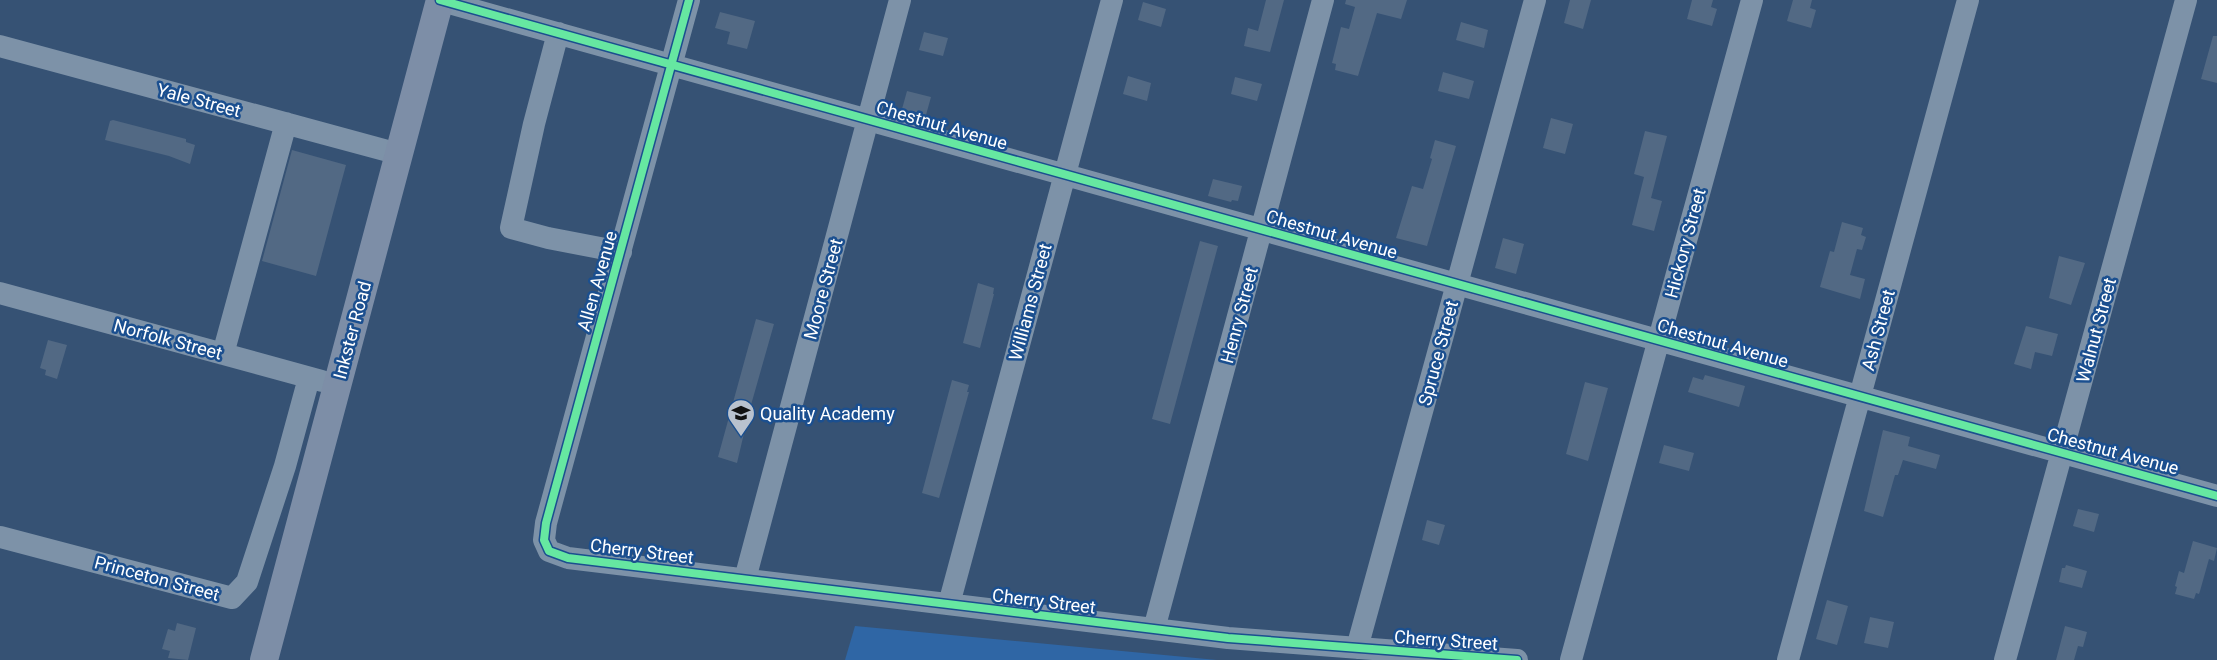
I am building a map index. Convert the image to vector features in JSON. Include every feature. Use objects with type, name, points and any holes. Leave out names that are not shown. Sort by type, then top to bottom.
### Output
[{"type":"main road","name":"Inkster Road","points":[[264,660],[440,0]]},
{"type":"street","name":"Chestnut Avenue","points":[[440,0],[2217,496]]},
{"type":"street","name":"Allen Avenue","points":[[568,558],[549,551],[544,540],[546,523],[689,0]]},
{"type":"street","name":"Moore Street","points":[[745,579],[900,0]]},
{"type":"street","name":"Williams Street","points":[[949,604],[1112,0]]},
{"type":"street","name":"Henry Street","points":[[1154,629],[1323,0]]},
{"type":"street","name":"Spruce Street","points":[[1357,648],[1535,0]]},
{"type":"street","name":"Hickory Street","points":[[1571,660],[1752,0]]},
{"type":"street","name":"Ash Street","points":[[1788,660],[1968,0]]},
{"type":"street","name":"Walnut Street","points":[[2005,660],[2186,0]]},
{"type":"street","points":[[558,33],[534,124],[511,228],[548,238],[621,252]]},
{"type":"street","name":"Yale Street","points":[[0,46],[398,154]]},
{"type":"street","points":[[223,354],[286,124]]},
{"type":"street","name":"Norfolk Street","points":[[0,293],[337,385]]},
{"type":"street","name":"Princeton Street","points":[[0,537],[232,598],[247,582],[285,466],[309,378]]},
{"type":"street","name":"Cherry Street","points":[[568,558],[1228,638],[1517,660]]},
{"type":"shaded area","points":[[855,626],[1217,660],[845,660]]},
{"type":"building","points":[[1266,0],[1284,0],[1270,52],[1244,46],[1248,28],[1258,31]]},
{"type":"building","points":[[1346,0],[1407,0],[1401,19],[1377,13],[1358,76],[1335,70],[1336,64],[1332,63],[1341,27],[1349,29],[1355,7],[1345,4]]},
{"type":"building","points":[[1570,0],[1591,0],[1583,29],[1564,23]]},
{"type":"building","points":[[1692,0],[1713,0],[1711,7],[1717,9],[1712,26],[1687,19]]},
{"type":"building","points":[[1793,0],[1812,0],[1810,8],[1816,10],[1811,28],[1787,21]]},
{"type":"building","points":[[1143,2],[1166,9],[1161,27],[1138,20]]},
{"type":"building","points":[[720,12],[755,21],[747,49],[727,44],[730,32],[715,28]]},
{"type":"building","points":[[1461,22],[1488,30],[1484,48],[1456,40]]},
{"type":"building","points":[[924,32],[948,38],[943,56],[919,50]]},
{"type":"building","points":[[2213,36],[2217,36],[2217,83],[2201,79]]},
{"type":"building","points":[[1443,72],[1474,81],[1469,99],[1438,91]]},
{"type":"building","points":[[1128,76],[1151,83],[1147,101],[1123,94]]},
{"type":"building","points":[[1235,77],[1262,84],[1257,101],[1231,94]]},
{"type":"building","points":[[907,91],[931,97],[926,115],[902,109]]},
{"type":"building","points":[[1551,118],[1573,124],[1565,154],[1543,148]]},
{"type":"building","points":[[113,120],[186,139],[186,142],[195,145],[190,164],[169,156],[105,140],[110,121]]},
{"type":"building","points":[[1645,131],[1667,136],[1651,198],[1662,201],[1654,231],[1632,225],[1644,177],[1634,174]]},
{"type":"building","points":[[1435,140],[1456,146],[1427,246],[1396,238],[1412,186],[1423,189],[1432,159],[1430,158]]},
{"type":"building","points":[[292,150],[346,165],[316,276],[262,261]]},
{"type":"building","points":[[1213,179],[1242,186],[1238,201],[1232,200],[1231,202],[1208,196]]},
{"type":"building","points":[[1842,222],[1863,228],[1861,235],[1866,237],[1862,250],[1857,249],[1850,275],[1865,279],[1860,299],[1820,287],[1830,251],[1834,252]]},
{"type":"building","points":[[1503,238],[1524,244],[1516,274],[1495,268]]},
{"type":"building","points":[[1200,241],[1218,246],[1170,424],[1152,419]]},
{"type":"building","points":[[2059,256],[2085,263],[2071,305],[2049,298]]},
{"type":"building","points":[[978,283],[994,288],[980,348],[963,343]]},
{"type":"building","points":[[756,319],[774,324],[749,412],[737,463],[718,457]]},
{"type":"building","points":[[2026,326],[2058,334],[2052,356],[2035,352],[2031,369],[2014,364]]},
{"type":"building","points":[[48,340],[67,345],[57,379],[45,375],[46,370],[40,368]]},
{"type":"building","points":[[1705,375],[1745,386],[1739,407],[1688,392],[1693,377],[1703,380]]},
{"type":"building","points":[[952,380],[969,385],[967,392],[969,392],[939,498],[922,493]]},
{"type":"building","points":[[1585,382],[1608,388],[1588,461],[1566,454]]},
{"type":"building","points":[[1883,430],[1910,437],[1908,446],[1940,455],[1936,469],[1903,460],[1898,475],[1895,475],[1883,517],[1864,511]]},
{"type":"building","points":[[1664,445],[1694,453],[1689,471],[1659,463]]},
{"type":"building","points":[[2078,509],[2099,514],[2094,532],[2073,526]]},
{"type":"building","points":[[1427,520],[1445,525],[1439,545],[1422,540]]},
{"type":"building","points":[[2193,541],[2217,548],[2214,561],[2209,559],[2199,594],[2196,593],[2194,599],[2175,594],[2179,571],[2184,573]]},
{"type":"building","points":[[2066,565],[2087,571],[2082,588],[2059,582],[2062,568],[2065,568]]},
{"type":"building","points":[[1827,600],[1848,606],[1837,645],[1816,639]]},
{"type":"building","points":[[1870,617],[1894,622],[1888,648],[1864,643]]},
{"type":"building","points":[[177,623],[196,628],[188,660],[168,658],[170,651],[162,649],[168,629],[175,631]]},
{"type":"building","points":[[2065,626],[2087,632],[2083,647],[2078,646],[2074,660],[2056,660]]},
{"type":"cycle path","points":[[440,0],[2217,496]]},
{"type":"cycle path","points":[[689,0],[546,523],[544,540],[549,551],[568,558],[1228,638],[1517,660]]},
{"type":"place","name":"Quality Academy","points":[[741,437]]}]
